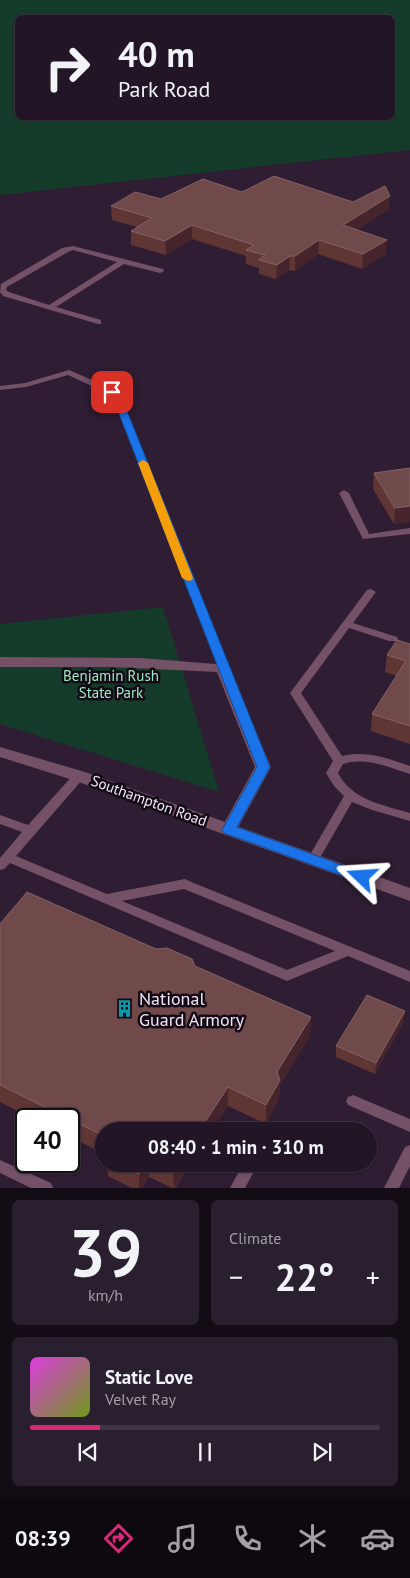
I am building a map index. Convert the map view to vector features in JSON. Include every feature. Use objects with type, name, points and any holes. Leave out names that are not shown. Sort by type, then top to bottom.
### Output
[{"type":"street","points":[[0,662],[88,661],[223,668],[263,767],[229,830]]},
{"type":"street","name":"Southampton Road","points":[[0,752],[79,776],[410,895]]},
{"type":"lane","points":[[98,322],[6,294],[2,290],[4,286],[65,250],[73,248],[160,271]]},
{"type":"lane","points":[[50,308],[124,261]]},
{"type":"lane","points":[[0,388],[26,385],[68,372],[112,392],[118,401],[223,668]]},
{"type":"lane","points":[[344,493],[366,537],[410,531]]},
{"type":"lane","points":[[339,761],[295,693],[371,592]]},
{"type":"lane","points":[[346,624],[393,639]]},
{"type":"lane","points":[[410,770],[371,757],[356,756],[339,761],[332,773],[337,785],[349,797],[410,817]]},
{"type":"lane","points":[[79,776],[4,862],[106,899],[287,976],[348,951]]},
{"type":"lane","points":[[313,860],[349,797]]},
{"type":"lane","points":[[0,819],[30,831]]},
{"type":"lane","points":[[106,899],[184,884],[410,976]]},
{"type":"lane","points":[[353,1101],[410,1126]]},
{"type":"lane","points":[[392,1188],[410,1151]]},
{"type":"lane","points":[[0,1166],[46,1188]]},
{"type":"lane","points":[[236,1188],[246,1172]]},
{"type":"green space","points":[[0,0],[410,0],[410,150],[0,195]]},
{"type":"green space","name":"Benjamin Rush State Park","points":[[163,607],[219,792],[0,724],[0,624]]},
{"type":"building","points":[[274,176],[353,202],[385,186],[390,196],[343,225],[387,240],[363,254],[319,240],[277,265],[259,260],[265,255],[246,250],[254,245],[192,225],[165,241],[131,231],[152,218],[111,206],[135,192],[161,199],[203,179],[242,192]]},
{"type":"building","points":[[410,468],[410,506],[395,508],[374,473]]},
{"type":"building","points":[[397,640],[410,644],[410,726],[372,714],[406,661],[387,655]]},
{"type":"building","name":"National Guard Armory","points":[[27,892],[156,949],[167,948],[192,959],[195,966],[311,1017],[277,1072],[280,1080],[266,1105],[228,1087],[205,1122],[95,1122],[95,1132],[80,1124],[80,1108],[47,1108],[0,1085],[0,924]]},
{"type":"building","points":[[367,995],[405,1011],[376,1063],[336,1046]]},
{"type":"slow traffic","points":[[143,463],[188,578]]},
{"type":"place","name":"National Guard Armory","points":[[125,1009]]},
{"type":"route","points":[[112,392],[118,401],[263,767],[229,830],[362,877]]}]
